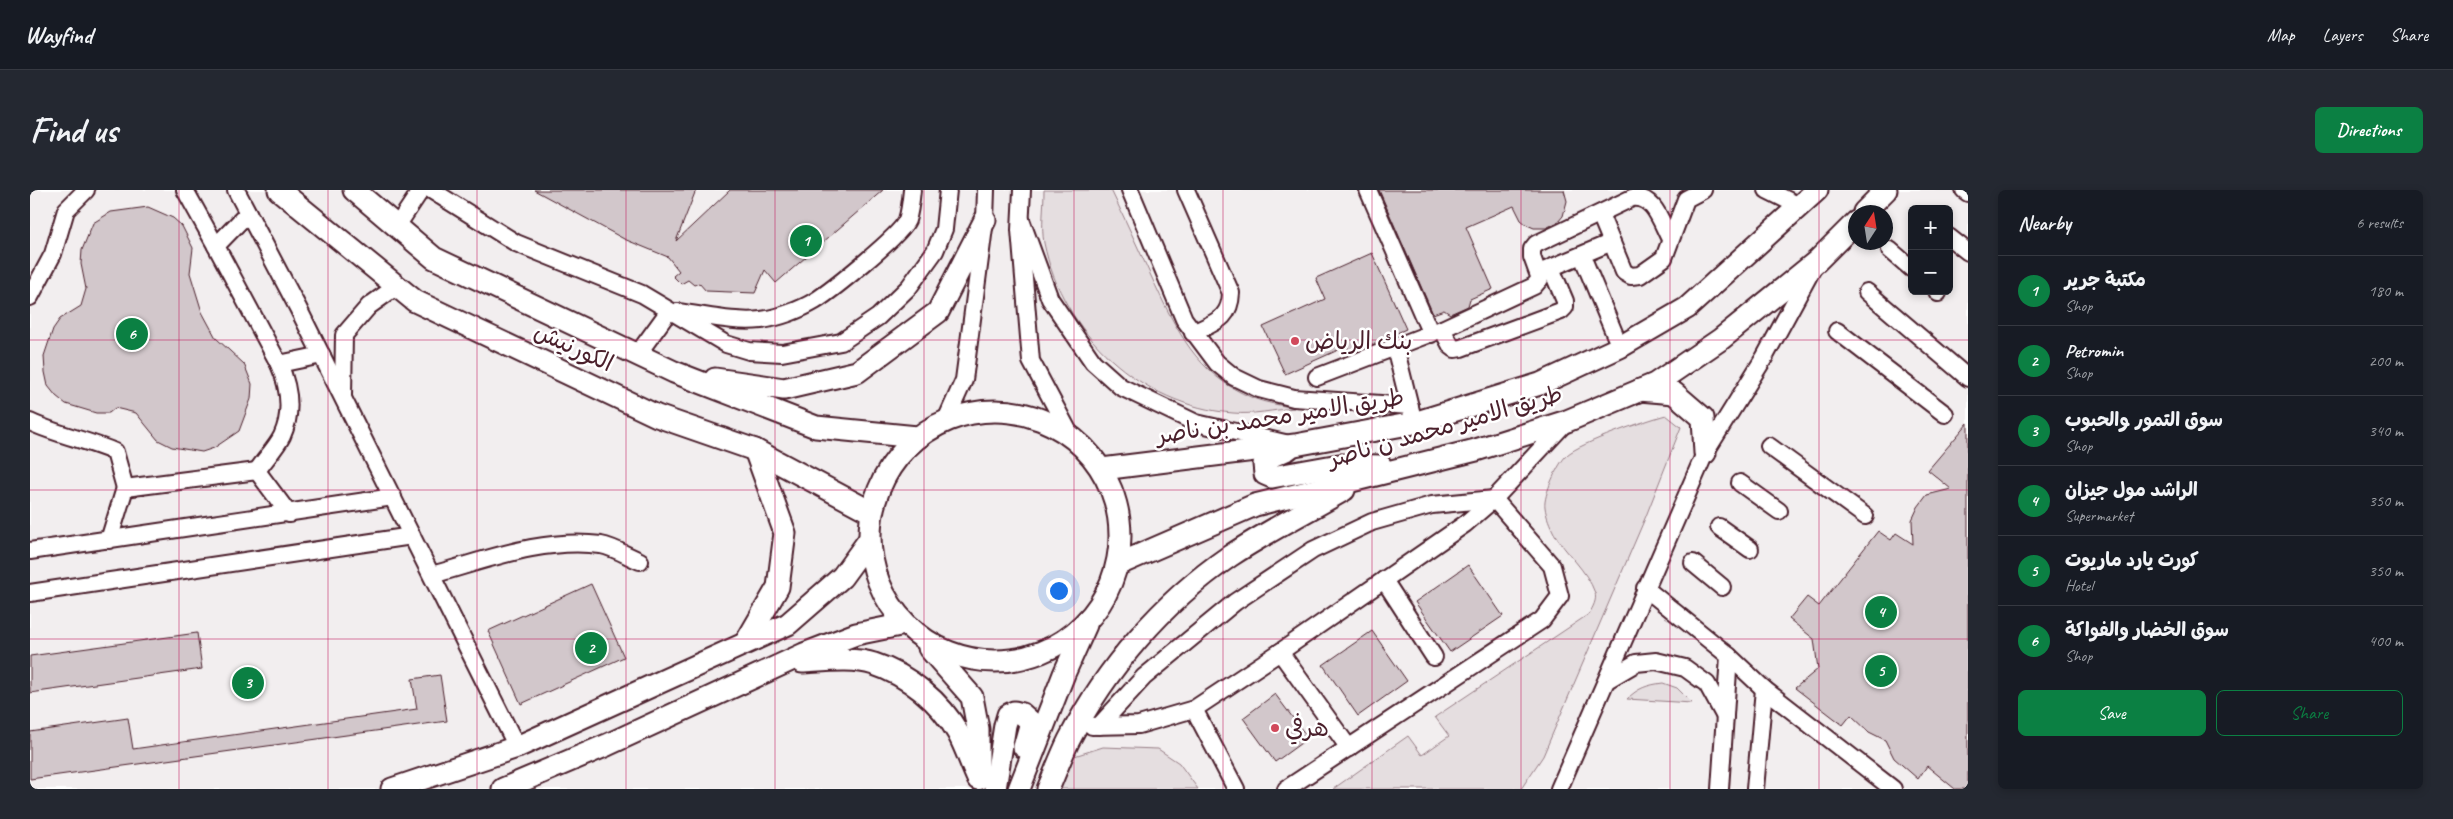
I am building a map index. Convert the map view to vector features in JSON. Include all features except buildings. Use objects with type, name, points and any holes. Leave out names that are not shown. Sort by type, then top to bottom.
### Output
[{"type":"main road","name":"الكورنيش","points":[[279,190],[416,301],[657,416],[755,450],[871,512]]},
{"type":"main road","name":"الكورنيش","points":[[354,190],[434,258],[674,372],[816,427],[917,437]]},
{"type":"main road","name":"طريق الامير محمد بن ناصر","points":[[1102,469],[1295,445],[1412,414],[1540,384],[1620,347],[1686,308],[1817,190]]},
{"type":"main road","points":[[1871,205],[1886,190]]},
{"type":"main road","points":[[674,372],[784,389],[858,372],[938,312],[985,220]]},
{"type":"main road","name":"طريق الامير محمد ن ناصر","points":[[1119,564],[1256,505],[1476,450],[1567,421],[1655,384],[1721,339],[1817,261],[1848,230]]},
{"type":"main road","points":[[1639,390],[1674,394],[1703,418],[1705,453]]},
{"type":"main road","points":[[983,786],[978,729],[972,697],[886,600],[874,571],[869,540],[871,512],[880,484],[896,458],[917,437],[946,420],[989,411],[1032,416],[1071,436],[1088,451],[1102,469],[1118,507],[1122,531],[1119,564],[1107,596],[1087,623],[1064,674],[1018,789]]},
{"type":"main road","points":[[1295,445],[1268,458],[1264,464],[1266,474],[1272,477],[1339,465],[1375,465],[1398,469]]},
{"type":"main road","points":[[746,642],[778,587],[785,534],[755,450]]},
{"type":"main road","points":[[1048,789],[1069,740],[1108,677],[1137,640],[1183,592],[1230,556],[1366,477]]},
{"type":"main road","points":[[392,789],[517,747],[788,624],[842,577],[869,540]]},
{"type":"main road","points":[[503,789],[607,745],[784,664],[856,634],[913,631],[953,655],[989,662],[1025,659],[1059,645],[1087,623]]},
{"type":"main road","points":[[784,664],[833,660],[873,663],[902,677],[936,702],[958,733],[983,786]]},
{"type":"main road","points":[[983,786],[1008,715],[1014,712],[1022,714],[1031,722],[1019,762],[1018,789]]},
{"type":"street","points":[[30,297],[54,254],[66,210],[86,190]]},
{"type":"street","points":[[125,488],[257,471],[282,437],[289,414],[288,385],[279,364],[185,190]]},
{"type":"street","points":[[236,190],[322,355],[517,747]]},
{"type":"street","points":[[397,226],[421,190]]},
{"type":"street","points":[[431,190],[516,242],[642,294],[726,344],[749,351],[782,353],[841,342],[878,317],[909,287],[935,251],[944,229],[948,190]]},
{"type":"street","points":[[670,311],[748,321],[763,320],[788,313],[815,301],[859,267],[899,231],[906,221],[912,190]]},
{"type":"street","points":[[946,420],[964,380],[985,220],[986,190]]},
{"type":"street","points":[[1022,190],[1021,220],[1032,361],[1071,436]]},
{"type":"street","points":[[1130,190],[1184,319],[1217,363],[1234,377],[1259,389],[1294,398],[1412,414],[1394,347]]},
{"type":"street","points":[[1186,190],[1231,293],[1230,305],[1225,316],[1193,333]]},
{"type":"street","points":[[1368,190],[1437,331],[1455,349],[1561,311],[1565,307],[1565,301],[1545,270],[1532,257],[1532,249],[1536,244],[1632,198],[1640,197],[1649,201],[1670,239]]},
{"type":"street","points":[[1600,214],[1624,272],[1631,276],[1640,275],[1664,258],[1687,194],[1703,190]]},
{"type":"street","points":[[1767,190],[1799,206]]},
{"type":"street","points":[[1964,190],[1968,193]]},
{"type":"street","points":[[216,246],[248,212]]},
{"type":"street","points":[[1021,220],[1050,299],[1093,362],[1121,387],[1196,423],[1295,445]]},
{"type":"street","points":[[1953,240],[1968,252]]},
{"type":"street","points":[[1317,376],[1437,331],[1534,286],[1545,270],[1612,242]]},
{"type":"street","points":[[1890,250],[1908,266]]},
{"type":"street","points":[[1582,256],[1620,347]]},
{"type":"street","points":[[1559,789],[1705,453],[1764,358],[1817,261]]},
{"type":"street","points":[[343,397],[344,335],[370,306],[397,286]]},
{"type":"street","points":[[1867,292],[1968,378]]},
{"type":"street","points":[[637,355],[670,311]]},
{"type":"street","points":[[1838,331],[1945,414]]},
{"type":"street","points":[[279,364],[322,355]]},
{"type":"street","points":[[1077,726],[1139,725],[1194,709],[1465,524],[1494,499],[1567,421]]},
{"type":"street","points":[[30,422],[53,433],[91,442],[115,452],[125,488],[108,540]]},
{"type":"street","points":[[1769,446],[1864,516]]},
{"type":"street","points":[[257,471],[289,514]]},
{"type":"street","points":[[1740,483],[1778,511]]},
{"type":"street","points":[[30,551],[289,514],[393,497]]},
{"type":"street","points":[[1098,726],[1144,677],[1234,602],[1313,550],[1372,522],[1432,505],[1494,499]]},
{"type":"street","points":[[1286,789],[1542,620],[1560,596],[1552,566],[1494,499]]},
{"type":"street","points":[[1719,527],[1750,549]]},
{"type":"street","points":[[30,593],[412,536]]},
{"type":"street","points":[[432,575],[536,547],[570,543],[602,545],[640,561]]},
{"type":"street","points":[[1693,563],[1722,587]]},
{"type":"street","points":[[1384,580],[1434,657]]},
{"type":"street","points":[[1645,588],[1728,656],[1764,689],[1893,789]]},
{"type":"street","points":[[1280,652],[1349,748]]},
{"type":"street","points":[[1720,789],[1728,656]]},
{"type":"street","points":[[1607,680],[1636,663],[1656,661],[1685,668],[1707,684],[1724,717]]},
{"type":"street","points":[[1755,789],[1764,689]]},
{"type":"street","points":[[1194,709],[1207,737],[1236,789]]},
{"type":"shaded area","points":[[30,190],[1968,190],[1968,789],[30,789]]},
{"type":"shaded area","points":[[1044,190],[1111,190],[1169,314],[1179,332],[1202,363],[1233,388],[1253,398],[1294,408],[1256,413],[1233,413],[1199,407],[1167,396],[1138,380],[1111,359],[1087,334],[1068,307],[1054,276],[1043,237]]},
{"type":"shaded area","points":[[1666,415],[1681,427],[1646,516],[1543,756],[1521,789],[1333,789],[1408,736],[1422,755],[1449,736],[1435,717],[1589,614],[1595,601],[1595,593],[1587,577],[1551,527],[1545,507],[1546,495],[1563,459],[1574,450],[1614,432]]},
{"type":"shaded area","points":[[1663,683],[1677,688],[1692,703],[1627,699],[1643,688]]},
{"type":"shaded area","points":[[1103,747],[1158,749],[1179,763],[1198,789],[1060,789],[1068,758]]},
{"type":"place","name":"مكتبة جرير","points":[[806,241]]},
{"type":"place","name":"سوق الخضار والفواكة","points":[[132,334]]},
{"type":"place","name":"بنك الرياض","points":[[1295,341]]},
{"type":"place","name":"الراشد مول جيزان","points":[[1881,612]]},
{"type":"place","name":"Petromin","points":[[591,648]]},
{"type":"place","name":"كورت يارد ماريوت","points":[[1881,671]]},
{"type":"place","name":"سوق التمور والحبوب","points":[[248,683]]},
{"type":"place","name":"هرفي","points":[[1275,728]]}]
